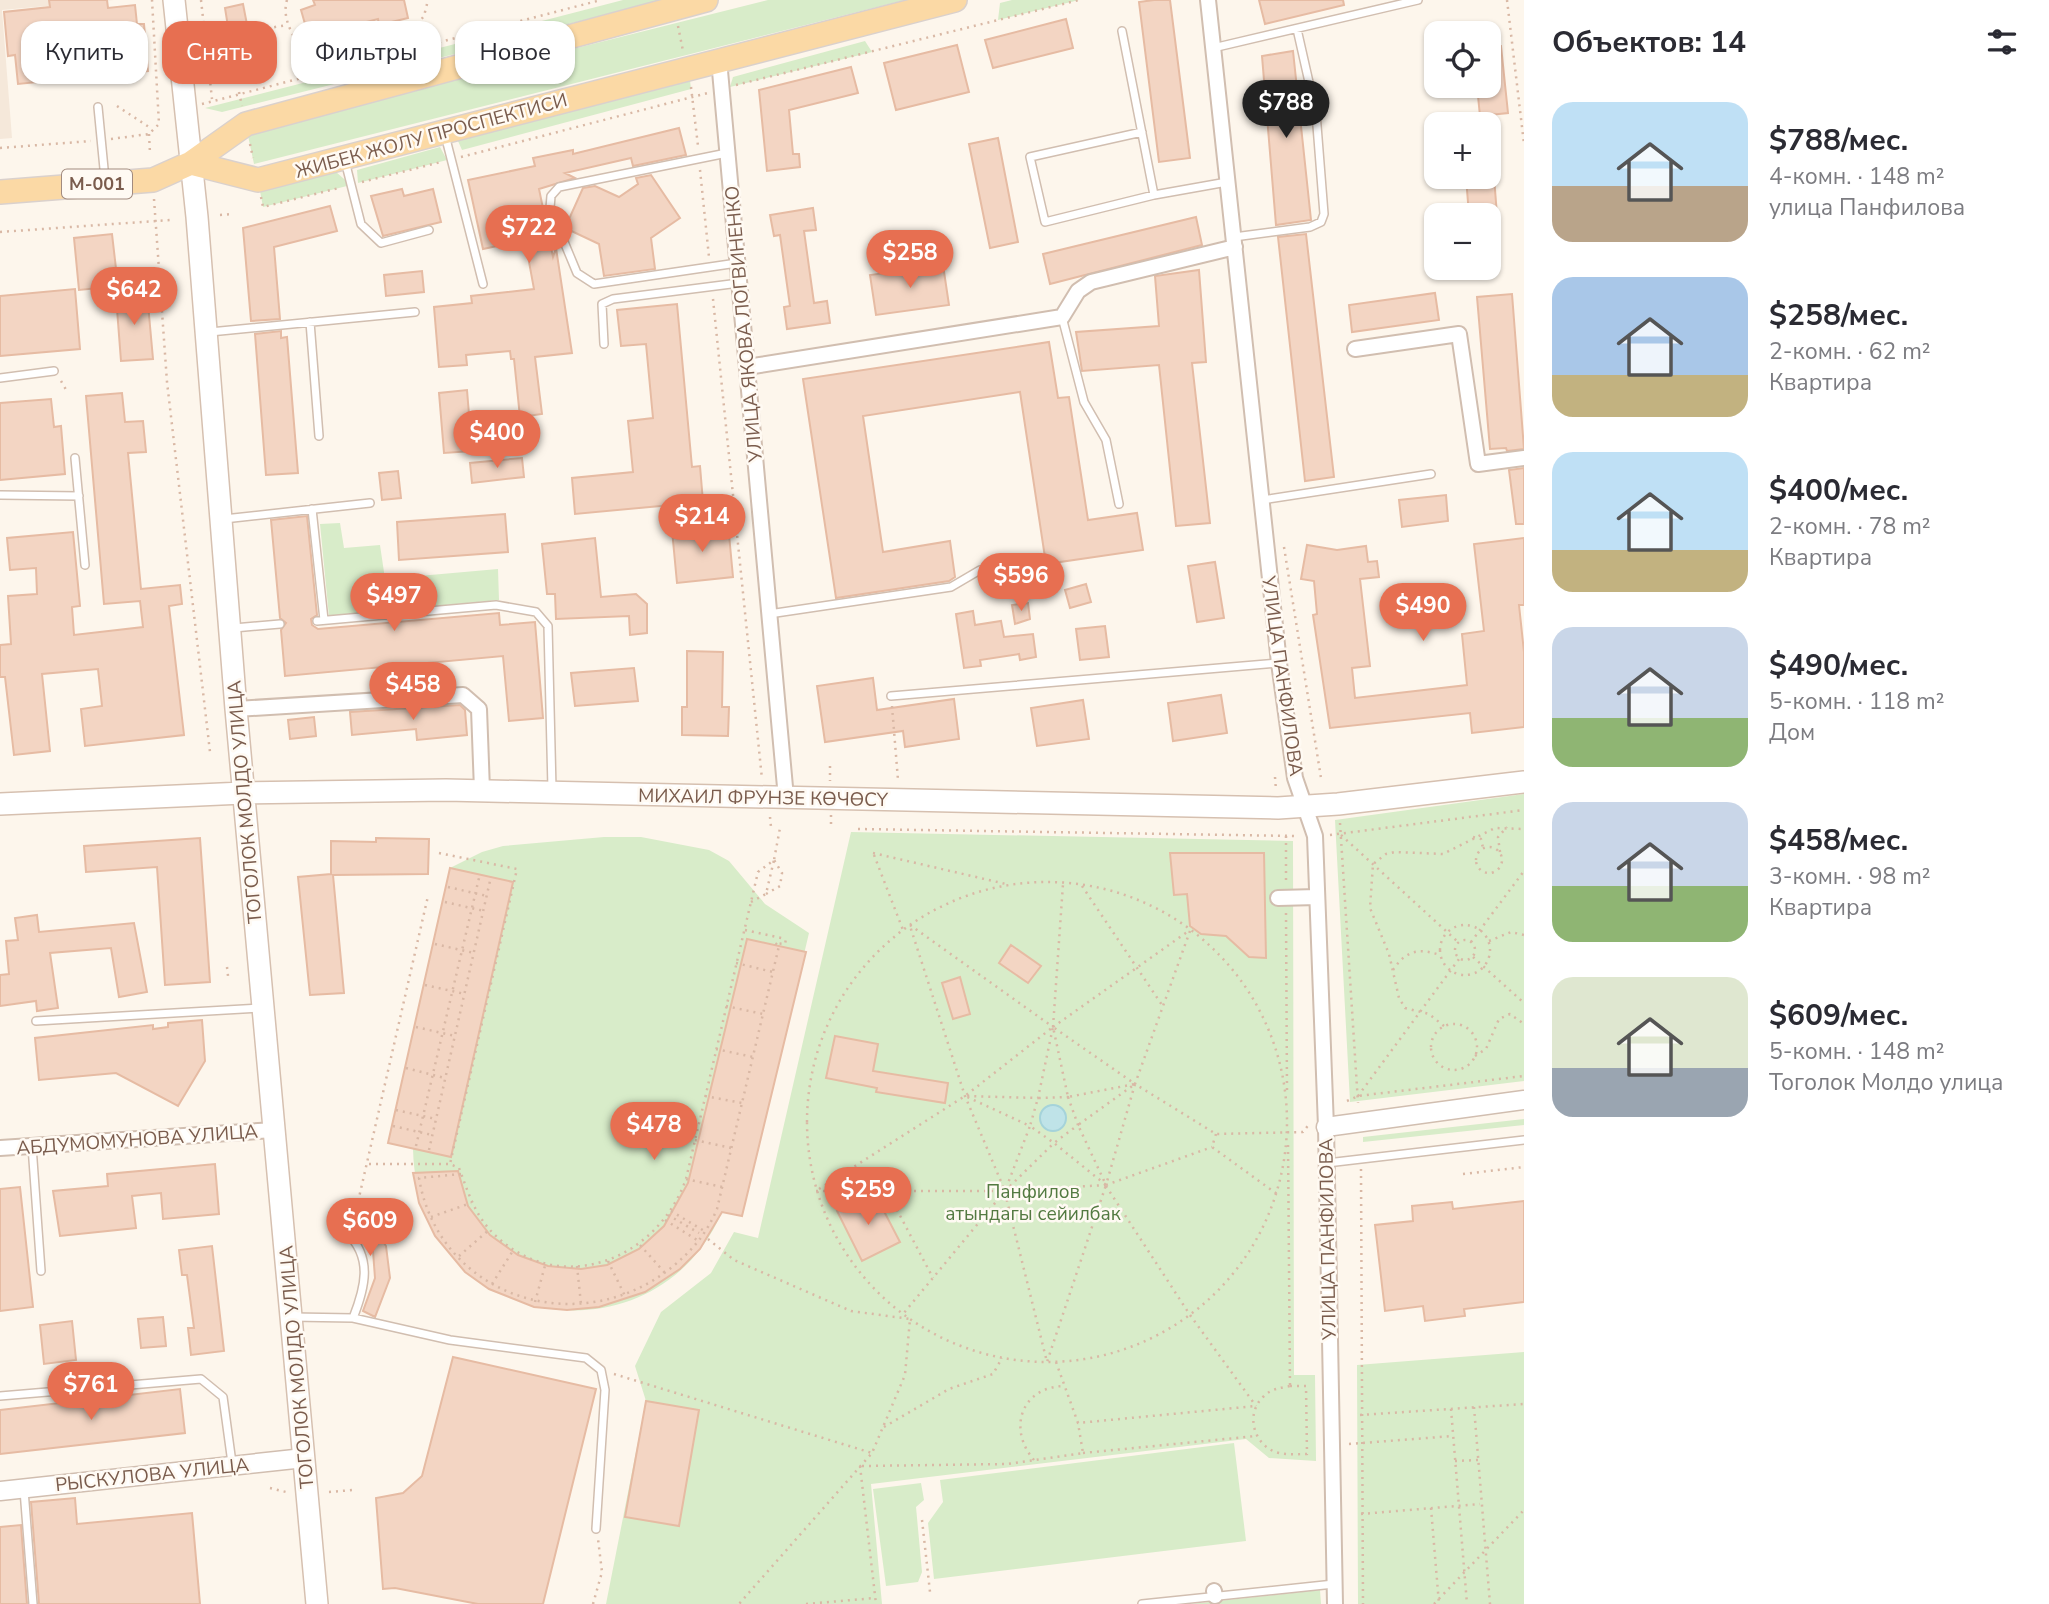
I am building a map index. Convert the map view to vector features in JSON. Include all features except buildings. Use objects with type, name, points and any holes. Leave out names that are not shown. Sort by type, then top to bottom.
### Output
[{"type":"main road","name":"ТОГОЛОК МОЛДО УЛИЦА","points":[[174,0],[191,163],[243,793],[317,1604]]},
{"type":"main road","name":"М-001","points":[[0,192],[153,180],[191,163],[246,124],[706,0]]},
{"type":"main road","name":"ЖИБЕК ЖОЛУ ПРОСПЕКТИСИ","points":[[191,163],[258,180],[955,0]]},
{"type":"main road","name":"МИХАИЛ ФРУНЗЕ КӨЧӨСҮ","points":[[0,804],[243,793],[482,790],[777,804],[900,800],[1306,806],[1524,782]]},
{"type":"street","name":"УЛИЦА ПАНФИЛОВА","points":[[1208,0],[1279,663],[1295,778],[1315,836],[1320,1122],[1326,1163],[1335,1604]]},
{"type":"street","name":"УЛИЦА ЯКОВА ЛОГВИНЕНКО","points":[[719,60],[769,614],[777,804]]},
{"type":"street","points":[[747,367],[1062,317],[1078,291],[1091,282],[1235,242]]},
{"type":"street","points":[[1355,349],[1459,334],[1478,464],[1524,458]]},
{"type":"street","points":[[236,709],[463,695],[479,709],[482,790]]},
{"type":"street","points":[[1282,898],[1317,897]]},
{"type":"street","points":[[1320,1122],[1524,1100]]},
{"type":"street","name":"АБДУМОМУНОВА УЛИЦА","points":[[0,1148],[274,1130]]},
{"type":"street","name":"РЫСКУЛОВА УЛИЦА","points":[[0,1491],[304,1458]]},
{"type":"lane","points":[[1213,48],[1418,0]]},
{"type":"lane","points":[[1235,242],[1311,227],[1321,222],[1324,214],[1316,113],[1297,29]]},
{"type":"lane","points":[[1122,31],[1154,195]]},
{"type":"lane","points":[[98,107],[105,183]]},
{"type":"lane","points":[[444,131],[483,284]]},
{"type":"lane","points":[[1142,132],[1030,157],[1045,222],[1154,195],[1228,181]]},
{"type":"lane","points":[[727,153],[559,187],[551,196],[550,208],[578,274],[594,284],[738,262]]},
{"type":"lane","points":[[344,157],[361,224],[381,243],[429,230]]},
{"type":"lane","points":[[604,344],[602,304],[613,299],[739,283]]},
{"type":"lane","points":[[206,332],[415,312]]},
{"type":"lane","points":[[1062,317],[1084,402],[1106,440],[1119,504]]},
{"type":"lane","points":[[310,322],[319,436]]},
{"type":"lane","points":[[0,378],[54,372]]},
{"type":"lane","points":[[75,458],[85,565]]},
{"type":"lane","points":[[1262,500],[1431,474]]},
{"type":"lane","points":[[0,495],[79,496]]},
{"type":"lane","points":[[220,519],[370,503]]},
{"type":"lane","points":[[312,509],[320,621],[496,605],[536,612],[548,626],[552,792]]},
{"type":"lane","points":[[769,614],[951,587],[981,570]]},
{"type":"lane","points":[[229,629],[280,624]]},
{"type":"lane","points":[[891,696],[1279,663]]},
{"type":"lane","points":[[36,1021],[263,1007]]},
{"type":"lane","points":[[1326,1163],[1524,1140]]},
{"type":"lane","points":[[32,1146],[41,1271]]},
{"type":"lane","points":[[347,1233],[357,1242],[366,1274],[364,1290],[353,1318]]},
{"type":"lane","points":[[291,1317],[353,1318],[450,1340],[586,1358],[601,1370],[605,1390],[596,1529]]},
{"type":"lane","points":[[0,1396],[201,1379],[223,1397],[232,1465]]},
{"type":"lane","points":[[24,1489],[33,1604]]},
{"type":"lane","points":[[1142,1604],[1214,1594],[1334,1584]]},
{"type":"path","points":[[152,0],[159,124]]},
{"type":"path","points":[[201,0],[203,21]]},
{"type":"path","points":[[287,0],[284,9],[298,46],[317,54],[412,31],[424,16],[428,0]]},
{"type":"path","points":[[200,104],[601,0]]},
{"type":"path","points":[[730,87],[1079,0]]},
{"type":"path","points":[[1507,0],[1524,144]]},
{"type":"path","points":[[678,23],[685,55]]},
{"type":"path","points":[[277,26],[288,24]]},
{"type":"path","points":[[210,84],[212,99]]},
{"type":"path","points":[[239,92],[242,108]]},
{"type":"path","points":[[264,207],[710,93]]},
{"type":"path","points":[[693,97],[710,267]]},
{"type":"path","points":[[117,106],[153,130]]},
{"type":"path","points":[[0,148],[149,134],[169,119]]},
{"type":"path","points":[[149,134],[150,153]]},
{"type":"path","points":[[249,142],[254,164]]},
{"type":"path","points":[[154,199],[167,382],[210,752]]},
{"type":"path","points":[[220,215],[233,214]]},
{"type":"path","points":[[0,232],[170,219]]},
{"type":"path","points":[[711,286],[762,779]]},
{"type":"path","points":[[54,372],[68,393]]},
{"type":"path","points":[[1283,547],[1321,778]]},
{"type":"path","points":[[891,696],[900,800]]},
{"type":"path","points":[[830,766],[831,785]]},
{"type":"path","points":[[1275,778],[1277,797]]},
{"type":"path","points":[[772,827],[777,804]]},
{"type":"path","points":[[1330,835],[1524,810]]},
{"type":"path","points":[[831,814],[831,829]]},
{"type":"path","points":[[1340,821],[1358,1103]]},
{"type":"path","points":[[1500,852],[1489,846],[1479,851],[1476,862],[1479,868],[1489,873],[1499,868],[1502,863],[1498,837],[1508,826]]},
{"type":"path","points":[[1444,1026],[1429,1014],[1405,1007],[1398,998],[1389,954],[1370,908],[1373,864],[1386,854],[1395,852],[1443,854],[1495,828],[1508,826],[1524,829]]},
{"type":"path","points":[[766,894],[780,828]]},
{"type":"path","points":[[858,829],[1294,836]]},
{"type":"path","points":[[1341,835],[1458,942]]},
{"type":"path","points":[[1286,836],[1282,898],[1288,1132],[1290,1387]]},
{"type":"path","points":[[1474,837],[1481,839],[1483,848]]},
{"type":"path","points":[[439,853],[517,869],[450,1164]]},
{"type":"path","points":[[903,930],[873,853],[1009,885]]},
{"type":"path","points":[[751,902],[780,886],[782,873],[774,860]]},
{"type":"path","points":[[369,1164],[450,1164],[459,1168],[471,1203],[490,1229],[514,1249],[547,1262],[577,1266],[608,1261],[640,1245],[665,1220],[686,1179],[758,872],[774,860]]},
{"type":"path","points":[[1471,942],[1524,871]]},
{"type":"path","points":[[416,1146],[478,878]]},
{"type":"path","points":[[429,1150],[491,881]]},
{"type":"path","points":[[1287,1103],[1275,1045],[1259,1010],[1233,969],[1191,929],[1139,900],[1063,883],[1009,885],[957,900],[903,930],[860,970],[829,1020],[818,1047],[807,1104],[809,1162],[816,1191],[841,1247],[879,1294],[902,1314],[939,1337],[1003,1358],[1047,1362],[1092,1358],[1127,1348],[1170,1328],[1219,1290],[1243,1261],[1268,1218],[1277,1194],[1288,1132]]},
{"type":"path","points":[[1005,1191],[1030,1126],[1053,1027],[1063,883]]},
{"type":"path","points":[[1081,885],[1164,1008]]},
{"type":"path","points":[[447,887],[487,896]]},
{"type":"path","points":[[355,1215],[369,1164],[428,895]]},
{"type":"path","points":[[445,902],[484,911]]},
{"type":"path","points":[[910,925],[1135,1084],[1216,1134],[1304,1132],[1320,1122]]},
{"type":"path","points":[[910,925],[965,1096],[1005,1191],[1047,1362]]},
{"type":"path","points":[[1467,925],[1480,930],[1489,941],[1490,954],[1484,967],[1468,975],[1450,971],[1440,955],[1441,943],[1447,933],[1467,925]]},
{"type":"path","points":[[816,1191],[965,1096],[1053,1027],[1191,929]]},
{"type":"path","points":[[1047,1362],[1106,1185],[1135,1084],[1191,929]]},
{"type":"path","points":[[461,1174],[419,1178],[431,1217],[459,1256],[492,1284],[536,1302],[582,1305],[625,1296],[665,1273],[699,1241],[717,1209],[779,946],[775,943],[785,944],[786,939],[744,930]]},
{"type":"path","points":[[1489,941],[1511,932],[1524,935]]},
{"type":"path","points":[[1458,942],[1471,942],[1475,949],[1473,957],[1465,961],[1459,959],[1454,949],[1458,942]]},
{"type":"path","points":[[435,944],[474,953]]},
{"type":"path","points":[[1392,972],[1409,953],[1423,950],[1440,955]]},
{"type":"path","points":[[1473,957],[1524,1003]]},
{"type":"path","points":[[1358,1096],[1459,959]]},
{"type":"path","points":[[736,963],[773,972]]},
{"type":"path","points":[[227,967],[228,976]]},
{"type":"path","points":[[425,985],[465,994]]},
{"type":"path","points":[[726,1006],[763,1014]]},
{"type":"path","points":[[1475,1056],[1477,1042],[1470,1031],[1458,1025],[1444,1026],[1434,1035],[1431,1048],[1441,1066],[1460,1069],[1486,1049],[1499,1019],[1510,1014],[1524,1024]]},
{"type":"path","points":[[416,1027],[455,1036]]},
{"type":"path","points":[[1053,1027],[1068,1097],[1106,1185],[1190,1315],[1256,1406]]},
{"type":"path","points":[[716,1049],[753,1057]]},
{"type":"path","points":[[406,1068],[445,1078]]},
{"type":"path","points":[[1347,1101],[1358,1096],[1524,1076]]},
{"type":"path","points":[[965,1096],[1068,1097],[1135,1084]]},
{"type":"path","points":[[902,1314],[1005,1191],[1054,1143],[1135,1084]]},
{"type":"path","points":[[705,1096],[742,1103]]},
{"type":"path","points":[[965,1096],[1030,1126],[1106,1185]]},
{"type":"path","points":[[396,1110],[436,1119]]},
{"type":"path","points":[[393,1126],[432,1135]]},
{"type":"path","points":[[1212,1147],[1216,1134]]},
{"type":"path","points":[[695,1140],[731,1148]]},
{"type":"path","points":[[816,1191],[1005,1191],[1106,1185],[1212,1147]]},
{"type":"path","points":[[1212,1147],[1277,1194]]},
{"type":"path","points":[[1463,1174],[1524,1167]]},
{"type":"path","points":[[1362,1169],[1360,1443],[1363,1604]]},
{"type":"path","points":[[686,1179],[722,1187]]},
{"type":"path","points":[[886,1189],[933,1278]]},
{"type":"path","points":[[431,1217],[471,1203]]},
{"type":"path","points":[[669,1213],[706,1231]]},
{"type":"path","points":[[669,1213],[698,1233]]},
{"type":"path","points":[[665,1220],[699,1241]]},
{"type":"path","points":[[459,1256],[490,1229]]},
{"type":"path","points":[[708,1238],[734,1260],[851,1311],[910,1319]]},
{"type":"path","points":[[640,1245],[665,1273]]},
{"type":"path","points":[[492,1284],[514,1249]]},
{"type":"path","points":[[608,1261],[625,1296]]},
{"type":"path","points":[[536,1302],[547,1262]]},
{"type":"path","points":[[577,1266],[582,1305]]},
{"type":"path","points":[[739,1604],[872,1453],[905,1376],[910,1319]]},
{"type":"path","points":[[884,1427],[949,1389],[993,1374],[1003,1358]]},
{"type":"path","points":[[1056,1362],[1079,1423],[1083,1453]]},
{"type":"path","points":[[601,1370],[872,1453]]},
{"type":"path","points":[[1034,1460],[1021,1440],[1020,1417],[1025,1406],[1042,1390],[1065,1386]]},
{"type":"path","points":[[1306,1386],[1307,1454],[1277,1453],[1264,1446],[1256,1436],[1253,1421],[1256,1406],[1273,1389],[1306,1386]]},
{"type":"path","points":[[1360,1415],[1524,1404]]},
{"type":"path","points":[[1079,1423],[1256,1406]]},
{"type":"path","points":[[1474,1407],[1490,1604]]},
{"type":"path","points":[[1451,1409],[1467,1604]]},
{"type":"path","points":[[860,1466],[1007,1464],[1083,1453],[1256,1436]]},
{"type":"path","points":[[1349,1444],[1453,1436]]},
{"type":"path","points":[[1455,1461],[1478,1460]]},
{"type":"path","points":[[860,1466],[876,1604]]},
{"type":"path","points":[[270,1488],[296,1495]]},
{"type":"path","points":[[329,1492],[353,1490]]},
{"type":"path","points":[[1361,1514],[1482,1504]]},
{"type":"path","points":[[1431,1508],[1437,1603]]},
{"type":"path","points":[[1437,1603],[1524,1510]]},
{"type":"path","points":[[922,1520],[930,1592]]},
{"type":"path","points":[[593,1604],[602,1572],[596,1529]]},
{"type":"path","points":[[806,1604],[875,1598]]},
{"type":"shaded area","points":[[0,0],[114,0],[2,10],[12,138],[0,139]]},
{"type":"green space","points":[[623,0],[664,0],[575,22],[542,21]]},
{"type":"green space","points":[[768,0],[905,0],[575,83],[575,49]]},
{"type":"green space","points":[[1012,0],[1079,0],[998,20],[1000,3]]},
{"type":"green space","points":[[865,41],[872,52],[730,87],[733,77]]},
{"type":"green space","points":[[455,44],[455,54],[441,57],[441,48]]},
{"type":"green space","points":[[455,79],[455,84],[572,84],[254,164],[247,131]]},
{"type":"green space","points":[[690,80],[691,89],[462,150],[458,141]]},
{"type":"green space","points":[[299,84],[334,84],[222,112],[205,108]]},
{"type":"green space","points":[[440,147],[447,160],[358,183],[357,170]]},
{"type":"green space","points":[[336,172],[351,185],[263,207],[260,191]]},
{"type":"green space","points":[[340,523],[344,548],[380,545],[385,579],[498,569],[499,600],[329,616],[320,524]]},
{"type":"green space","points":[[1524,794],[1524,1081],[1350,1102],[1335,820]]},
{"type":"green space","name":"Панфилов атындагы сейилбак","points":[[851,832],[1293,841],[1294,1375],[1315,1375],[1316,1461],[1269,1458],[1246,1439],[871,1484],[882,1604],[606,1604],[646,1401],[635,1366],[661,1312],[711,1273],[734,1232],[758,1238]]},
{"type":"green space","points":[[604,837],[641,837],[709,850],[729,861],[765,904],[809,933],[742,1216],[722,1212],[689,1262],[646,1294],[595,1309],[544,1308],[495,1290],[453,1258],[425,1210],[413,1149],[388,1143],[450,868],[482,852],[503,846]]},
{"type":"green space","points":[[1524,1119],[1524,1125],[1363,1142],[1363,1137]]},
{"type":"green space","points":[[1524,1352],[1524,1604],[1358,1604],[1357,1365]]},
{"type":"green space","points":[[1234,1443],[1246,1541],[934,1579],[928,1523],[943,1502],[940,1480]]},
{"type":"green space","points":[[921,1483],[924,1500],[916,1507],[922,1572],[918,1582],[886,1586],[873,1489]]},
{"type":"green space","points":[[1320,1590],[1321,1604],[1191,1604]]},
{"type":"water","points":[[1053,1105],[1063,1108],[1066,1118],[1063,1128],[1053,1131],[1043,1128],[1040,1118],[1043,1108]]}]
